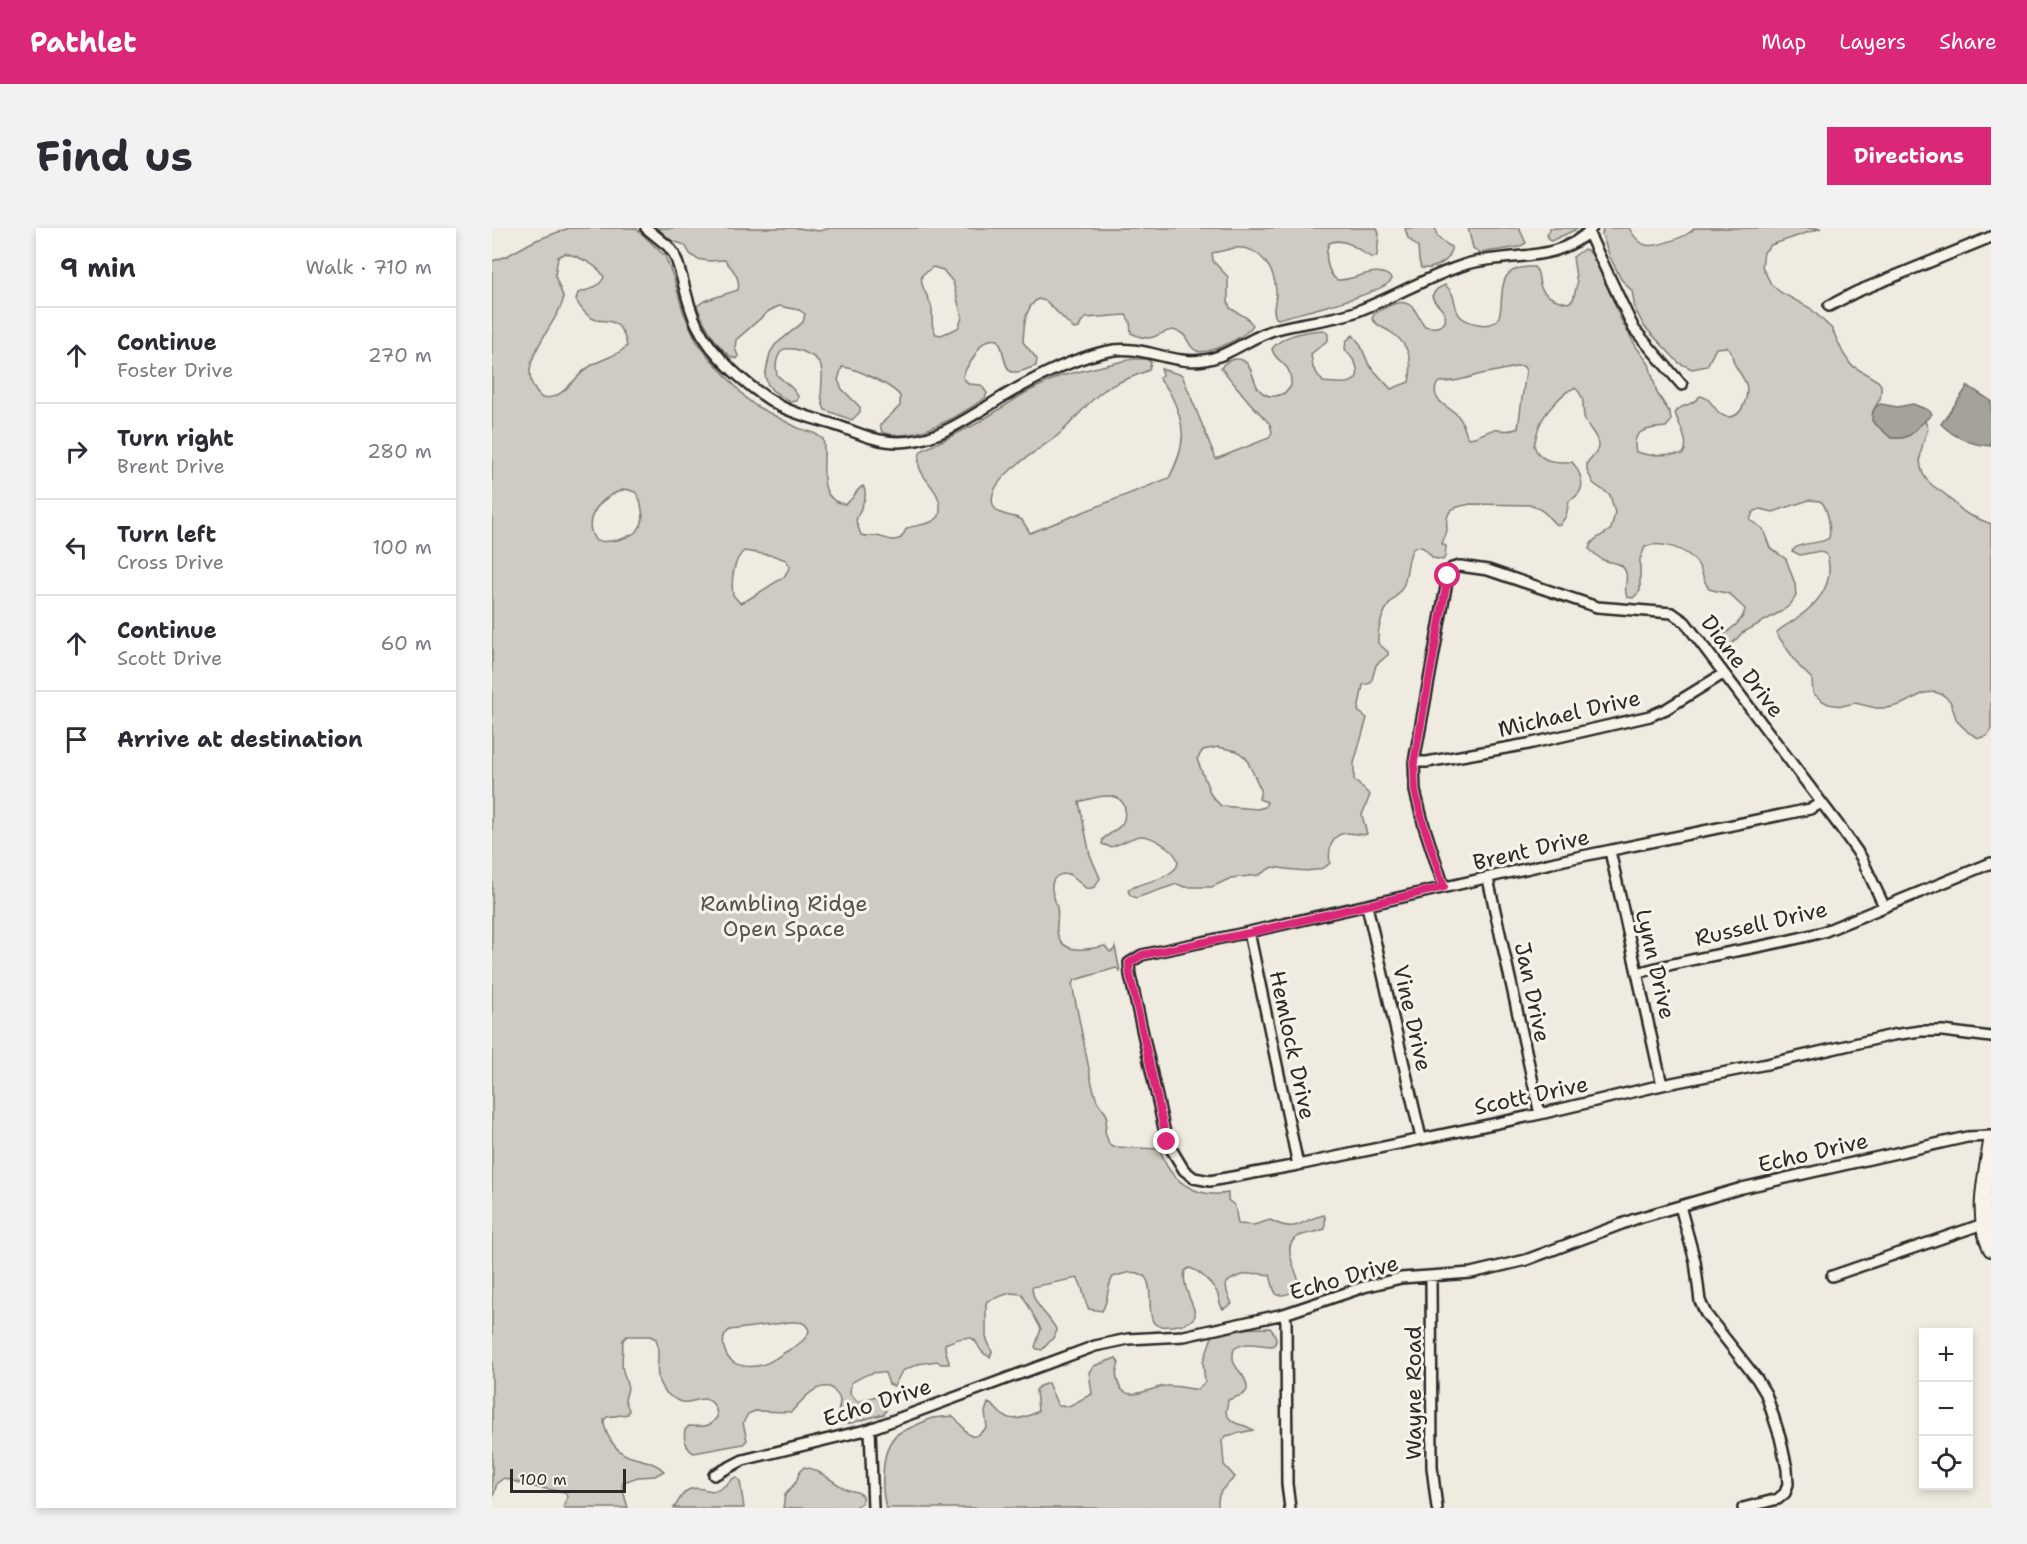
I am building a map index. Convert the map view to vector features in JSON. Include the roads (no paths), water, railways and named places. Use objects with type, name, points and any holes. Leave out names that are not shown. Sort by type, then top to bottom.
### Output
[{"type":"main road","points":[[1991,1142],[1982,1214],[1991,1249]]},
{"type":"street","points":[[646,228],[674,254],[692,315],[710,345],[727,364],[757,390],[779,405],[803,416],[877,440],[898,442],[923,439],[945,431],[1034,379],[1078,360],[1125,349],[1190,360],[1213,358],[1277,329],[1336,318],[1358,311],[1468,264],[1553,251],[1572,244],[1590,230],[1634,329],[1682,385]]},
{"type":"street","points":[[1829,306],[1856,292],[1991,237]]},
{"type":"street","name":"Diane Drive","points":[[1414,762],[1448,576],[1452,568],[1460,566],[1488,570],[1597,607],[1672,613],[1685,622],[1822,803],[1861,857],[1884,906]]},
{"type":"street","name":"Michael Drive","points":[[1414,762],[1426,762],[1528,744],[1650,716],[1666,709],[1723,674]]},
{"type":"street","points":[[1414,762],[1415,791],[1444,887]]},
{"type":"street","name":"Brent Drive","points":[[1142,955],[1249,933],[1444,887],[1810,809],[1822,803]]},
{"type":"street","name":"Lynn Drive","points":[[1610,851],[1662,1085]]},
{"type":"street","name":"Russell Drive","points":[[1638,973],[1668,964],[1823,932],[1991,863]]},
{"type":"street","name":"Jan Drive","points":[[1488,879],[1540,1114]]},
{"type":"street","name":"Vine Drive","points":[[1367,906],[1421,1138]]},
{"type":"street","name":"Hemlock Drive","points":[[1249,933],[1298,1165]]},
{"type":"street","name":"Scott Drive","points":[[1142,955],[1129,963],[1130,975],[1167,1142],[1184,1170],[1194,1178],[1210,1181],[1298,1165],[1540,1114],[1893,1035],[1943,1031],[1991,1036]]},
{"type":"street","name":"Echo Drive","points":[[714,1474],[743,1460],[870,1429],[1095,1346],[1128,1339],[1184,1336],[1284,1314],[1364,1287],[1401,1278],[1472,1273],[1526,1260],[1635,1219],[1742,1188],[1967,1137],[1991,1136]]},
{"type":"street","points":[[1680,1206],[1695,1261],[1700,1301],[1706,1314],[1766,1394],[1780,1437],[1787,1469],[1788,1484],[1785,1493],[1778,1499],[1743,1508]]},
{"type":"street","points":[[1832,1276],[1983,1224]]},
{"type":"street","name":"Wayne Road","points":[[1431,1277],[1432,1467],[1437,1508]]},
{"type":"street","points":[[1284,1314],[1288,1384],[1287,1447],[1290,1508]]},
{"type":"street","points":[[870,1429],[873,1508]]},
{"type":"park label","name":"Rambling Ridge Open Space","points":[[784,916]]}]
